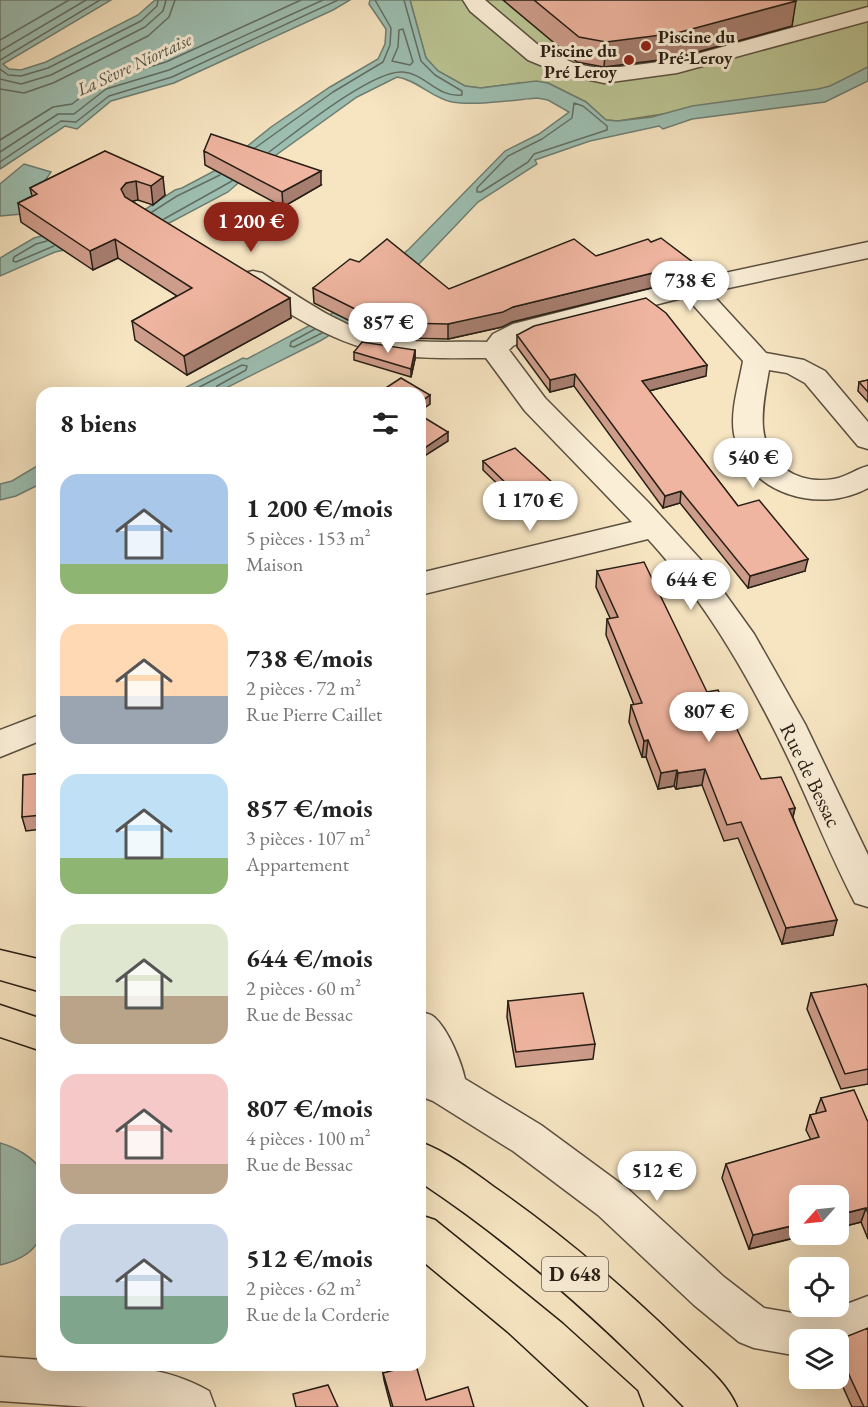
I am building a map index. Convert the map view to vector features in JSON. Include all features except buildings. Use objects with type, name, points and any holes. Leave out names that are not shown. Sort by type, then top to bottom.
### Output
[{"type":"highway","points":[[0,965],[36,974]]},
{"type":"highway","points":[[0,1021],[36,1033]]},
{"type":"highway","name":"D 648","points":[[426,1164],[509,1222],[588,1284],[665,1356],[715,1407]]},
{"type":"highway","name":"D 648","points":[[426,1239],[485,1283],[561,1348],[621,1407]]},
{"type":"street","points":[[474,0],[478,6],[536,55],[570,69],[604,76],[677,66],[868,14]]},
{"type":"street","points":[[231,266],[305,312],[347,333],[375,343],[403,348],[495,350],[503,340],[523,330],[868,250]]},
{"type":"street","points":[[693,289],[758,360],[794,366],[815,377],[868,440]]},
{"type":"street","name":"Rue de Bessac","points":[[495,350],[535,407],[654,527],[689,567],[739,633],[769,687],[868,893]]},
{"type":"street","points":[[758,360],[748,425],[749,439],[764,467],[778,479],[810,492],[853,483],[868,475]]},
{"type":"street","points":[[426,582],[654,527]]},
{"type":"street","points":[[0,744],[36,729]]},
{"type":"street","points":[[426,1037],[441,1060],[434,1084],[527,1138],[613,1202],[709,1291],[754,1327],[793,1334],[828,1332],[868,1317]]},
{"type":"street","points":[[0,1379],[126,1388],[174,1396],[194,1407]]},
{"type":"green space","points":[[410,0],[868,0],[868,67],[826,89],[618,121],[606,120],[586,102],[548,83],[519,83],[481,88],[465,86],[438,71],[426,58]]},
{"type":"water","name":"La Sèvre Niortaise","points":[[0,0],[111,0],[3,64],[9,69],[21,70],[46,62],[138,15],[155,0],[350,0],[174,83],[111,101],[77,129],[65,126],[0,169]]},
{"type":"water","points":[[370,0],[410,0],[426,58],[438,71],[465,86],[481,88],[536,81],[548,83],[586,102],[606,120],[652,117],[692,106],[818,89],[830,86],[868,67],[868,81],[825,102],[692,119],[663,129],[659,126],[590,141],[535,160],[537,164],[478,202],[398,286],[350,323],[320,341],[228,387],[187,387],[243,358],[247,359],[331,314],[409,249],[505,151],[539,134],[569,112],[548,100],[537,98],[483,103],[452,102],[397,77],[357,97],[228,192],[156,230],[55,252],[0,276],[0,258],[34,238],[105,219],[135,216],[175,190],[235,160],[245,148],[271,127],[330,87],[378,59],[385,44],[386,29],[369,4]]},
{"type":"water","points":[[24,164],[51,172],[22,214],[0,216],[0,184]]},
{"type":"water","points":[[36,467],[36,486],[16,496],[0,500],[0,484],[12,481]]},
{"type":"water","points":[[0,1143],[23,1153],[36,1164],[36,1244],[18,1259],[0,1265]]},
{"type":"place","name":"Piscine du Pré-Leroy","points":[[646,46]]},
{"type":"place","name":"Piscine du Pré Leroy","points":[[629,60]]}]
